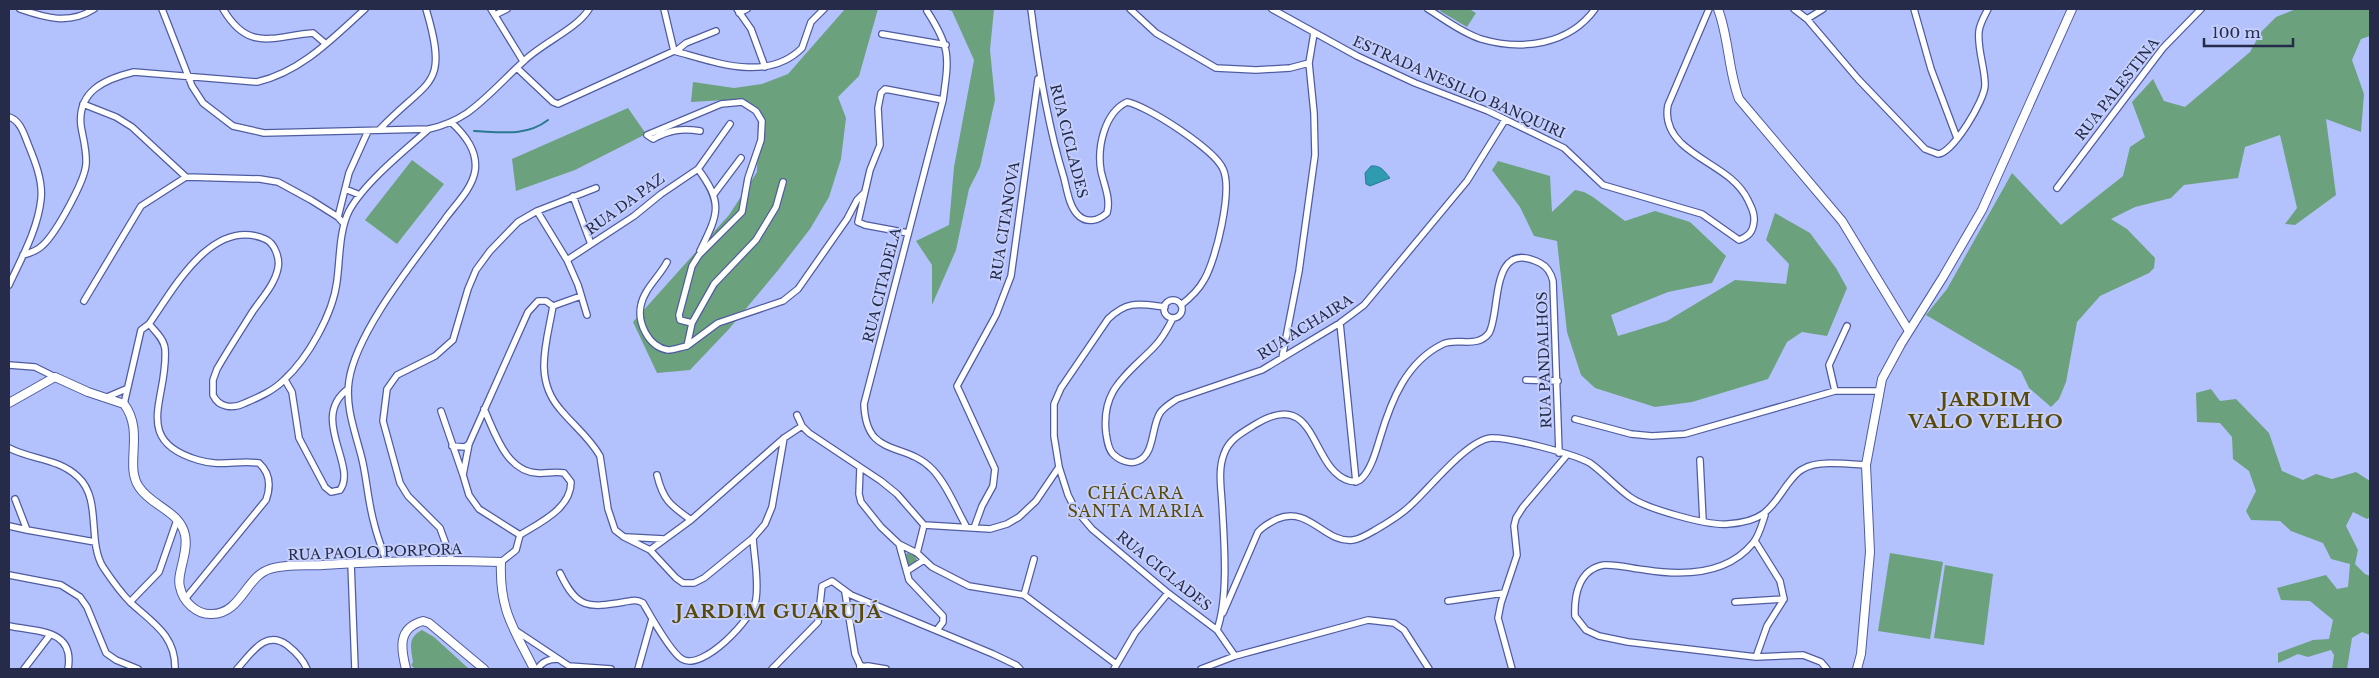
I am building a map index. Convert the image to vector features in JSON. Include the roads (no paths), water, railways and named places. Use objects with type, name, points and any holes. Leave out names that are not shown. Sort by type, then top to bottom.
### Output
[{"type":"street","points":[[20,9],[51,19],[73,19],[94,9]]},
{"type":"street","points":[[32,13],[38,9]]},
{"type":"street","points":[[162,9],[188,77],[203,102],[223,119],[246,130],[280,134],[380,129],[429,129],[451,122],[479,103],[523,61],[549,40],[576,24],[589,9]]},
{"type":"street","points":[[223,9],[235,26],[249,36],[278,39],[314,33],[326,44]]},
{"type":"street","points":[[23,255],[37,251],[48,240],[83,176],[86,163],[81,122],[83,104],[88,94],[94,89],[124,75],[143,72],[257,82],[268,79],[292,70],[326,44],[365,9]]},
{"type":"street","points":[[380,129],[422,92],[431,80],[436,61],[436,47],[426,9]]},
{"type":"street","points":[[491,9],[523,61]]},
{"type":"street","points":[[494,15],[507,9]]},
{"type":"street","points":[[664,9],[675,51]]},
{"type":"street","points":[[747,9],[738,11],[752,29],[764,67]]},
{"type":"street","points":[[675,51],[708,61],[750,68],[764,67],[800,50],[810,22],[824,9]]},
{"type":"street","name":"RUA CICLADES","points":[[1031,9],[1039,74],[1070,199],[1078,215],[1085,220],[1092,221],[1100,219],[1107,213],[1109,202],[1100,161],[1102,143],[1114,112],[1128,102],[1144,108],[1182,132],[1216,157],[1224,170],[1226,196],[1212,264],[1194,294],[1181,305]]},
{"type":"street","points":[[1130,9],[1156,33],[1216,68],[1256,70],[1290,68],[1309,63]]},
{"type":"street","name":"ESTRADA NESILIO BANQUIRI","points":[[1272,9],[1365,60],[1416,83],[1488,111],[1569,150],[1581,166],[1604,184],[1702,214],[1739,240],[1748,237],[1752,232],[1755,220],[1753,209],[1744,190],[1735,181],[1682,144],[1672,131],[1667,118],[1668,105],[1709,9]]},
{"type":"street","points":[[1428,9],[1480,39],[1526,44],[1552,41],[1561,37],[1591,15],[1595,9]]},
{"type":"street","points":[[1718,9],[1726,36],[1733,83],[1739,98],[1842,221],[1909,330]]},
{"type":"street","points":[[1794,9],[1807,19],[1858,79],[1925,149],[1943,153],[1958,138],[1978,107],[1984,92],[1979,30],[1988,9]]},
{"type":"street","points":[[1807,19],[1823,9]]},
{"type":"street","points":[[1914,9],[1931,69],[1958,138]]},
{"type":"street","points":[[1857,669],[1861,654],[1870,552],[1866,464],[1878,391],[1885,371],[1982,210],[2072,9]]},
{"type":"street","name":"RUA PALESTINA","points":[[2057,188],[2163,48],[2201,9]]},
{"type":"street","name":"RUA CITADELA","points":[[928,11],[946,45],[947,68],[943,100],[864,404],[865,420],[870,432],[879,442],[924,462],[934,471],[966,526]]},
{"type":"street","points":[[517,68],[553,102],[560,103],[675,51],[686,43],[716,31]]},
{"type":"street","points":[[1282,358],[1299,271],[1315,155],[1314,113],[1309,63],[1314,33]]},
{"type":"street","points":[[882,34],[946,45]]},
{"type":"street","name":"RUA CITANOVA","points":[[974,528],[982,506],[993,486],[995,469],[993,460],[957,386],[996,314],[1011,276],[1039,74]]},
{"type":"street","points":[[908,233],[859,223],[857,218],[880,145],[879,98],[882,91],[890,90],[943,100]]},
{"type":"street","points":[[699,255],[742,212],[748,178],[761,140],[762,122],[756,110],[742,102],[721,104],[647,135],[653,139],[664,133],[683,128],[700,131]]},
{"type":"street","points":[[83,104],[132,127],[186,177]]},
{"type":"street","points":[[9,286],[23,255],[41,198],[36,165],[24,132],[10,117]]},
{"type":"street","name":"RUA ACHAIRA","points":[[1173,318],[1156,345],[1117,383],[1109,400],[1106,415],[1107,440],[1111,452],[1117,458],[1127,462],[1138,461],[1144,456],[1150,447],[1157,418],[1168,404],[1177,399],[1262,370],[1340,323],[1370,300],[1467,181],[1505,120]]},
{"type":"street","points":[[387,562],[374,523],[362,459],[352,424],[348,389],[356,359],[374,321],[459,201],[473,177],[475,162],[473,150],[451,122]]},
{"type":"street","name":"RUA DA PAZ","points":[[567,260],[634,216],[661,194],[698,169],[730,124]]},
{"type":"street","points":[[149,324],[161,338],[165,349],[158,418],[162,438],[165,443],[183,454],[211,464],[259,463],[263,467],[269,481],[270,489],[266,500],[185,599],[179,584],[186,551],[186,540],[182,527],[177,520],[138,486],[135,474],[134,425],[124,404],[138,336],[141,330],[149,324],[192,265],[212,245],[223,239],[237,236],[264,238],[275,250],[279,266],[276,277],[217,369],[213,380],[213,395],[220,404],[232,407],[261,397],[284,380],[314,341],[331,306],[337,284],[344,224],[350,210],[360,195],[429,129]]},
{"type":"street","points":[[338,218],[355,156],[368,131]]},
{"type":"street","points":[[714,194],[741,158]]},
{"type":"street","points":[[692,323],[680,320],[679,315],[692,266],[699,255],[715,218],[714,194],[698,169]]},
{"type":"street","points":[[84,301],[141,206],[186,177],[260,179],[278,182],[293,188],[344,224]]},
{"type":"street","points":[[687,346],[692,323],[714,284],[756,240],[776,207],[783,182]]},
{"type":"street","points":[[452,560],[440,528],[408,496],[400,483],[383,424],[385,395],[397,375],[435,356],[453,340],[468,289],[476,270],[490,251],[518,222],[537,211],[596,188]]},
{"type":"street","points":[[345,189],[360,195]]},
{"type":"street","points":[[667,262],[655,278],[641,304],[642,329],[654,344],[668,350],[687,346],[718,323],[783,301],[798,289],[847,219],[857,200],[864,193]]},
{"type":"street","points":[[573,196],[592,244]]},
{"type":"street","points":[[537,211],[567,260],[578,285],[587,315]]},
{"type":"street","name":"RUA PANDALHOS","points":[[1356,482],[1362,478],[1370,466],[1388,414],[1404,378],[1421,360],[1443,344],[1474,342],[1486,336],[1491,327],[1499,280],[1507,266],[1514,261],[1525,259],[1533,260],[1545,266],[1552,274],[1555,295],[1559,453]]},
{"type":"street","points":[[463,475],[470,444],[484,409],[534,303],[541,300],[553,306],[581,296]]},
{"type":"street","points":[[1171,301],[1176,301],[1181,305],[1180,314],[1173,318],[1166,314],[1165,307],[1171,301]]},
{"type":"street","name":"RUA CICLADES","points":[[1165,307],[1137,304],[1125,306],[1117,310],[1108,318],[1072,371],[1057,396],[1052,412],[1059,467],[1068,495],[1075,509],[1092,529],[1168,593],[1217,630],[1235,656]]},
{"type":"street","points":[[553,306],[543,356],[545,380],[559,409],[595,447],[600,456],[612,524],[624,537],[650,550],[683,583],[694,583],[704,578],[753,538],[770,515],[784,438]]},
{"type":"street","points":[[1221,618],[1224,552],[1220,478],[1223,457],[1232,441],[1267,418],[1280,414],[1293,416],[1306,424],[1334,472],[1356,482],[1340,323]]},
{"type":"street","points":[[1835,391],[1829,365],[1847,326]]},
{"type":"street","points":[[9,365],[35,367],[51,377],[124,404]]},
{"type":"street","points":[[9,403],[51,377]]},
{"type":"street","points":[[284,380],[292,392],[300,441],[325,487],[331,492],[338,491],[343,485],[340,456],[333,424],[337,399],[348,389]]},
{"type":"street","points":[[1526,380],[1558,381]]},
{"type":"street","points":[[105,398],[126,389]]},
{"type":"street","points":[[1575,419],[1631,434],[1652,436],[1685,434],[1835,391],[1878,391]]},
{"type":"street","points":[[484,409],[501,446],[518,466],[525,471],[536,473],[564,473],[571,482],[568,494],[553,515],[520,535],[516,550],[512,556],[501,562],[502,601],[507,618],[534,669]]},
{"type":"street","points":[[441,411],[469,496],[479,509],[520,535]]},
{"type":"street","points":[[797,415],[802,426],[897,494],[924,525],[997,528],[1019,517],[1036,501],[1059,467]]},
{"type":"street","points":[[650,550],[690,520],[784,438],[802,426]]},
{"type":"street","points":[[1217,630],[1258,532],[1270,522],[1281,517],[1294,515],[1338,537],[1353,540],[1368,534],[1398,516],[1423,494],[1454,461],[1486,439],[1496,438],[1520,442],[1589,463],[1639,502],[1703,521],[1716,524],[1735,524],[1765,515]]},
{"type":"street","points":[[452,446],[465,447],[470,444]]},
{"type":"street","points":[[9,448],[64,466],[79,477],[88,497],[98,558],[130,602],[162,628],[168,638],[175,669]]},
{"type":"street","points":[[1512,669],[1498,618],[1517,555],[1514,526],[1516,518],[1567,455]]},
{"type":"street","points":[[1700,460],[1703,521]]},
{"type":"street","points":[[1827,669],[1820,662],[1804,655],[1756,657],[1628,642],[1599,636],[1586,630],[1577,622],[1574,607],[1576,592],[1580,581],[1595,568],[1605,565],[1667,573],[1692,573],[1716,568],[1745,551],[1755,542],[1765,515],[1792,479],[1803,468],[1818,465],[1866,464]]},
{"type":"street","points":[[860,468],[859,494],[861,502],[881,527],[899,544],[917,553],[932,567],[969,586],[1024,595],[1115,667],[1135,633],[1168,593]]},
{"type":"street","points":[[656,475],[661,492],[668,503],[690,520]]},
{"type":"street","points":[[15,500],[27,530]]},
{"type":"street","points":[[130,602],[159,572],[177,520]]},
{"type":"street","points":[[917,553],[924,525]]},
{"type":"street","points":[[9,526],[95,542]]},
{"type":"street","points":[[624,537],[664,538]]},
{"type":"street","points":[[560,573],[570,590],[588,605],[597,607],[636,600],[642,603],[682,660],[697,661],[707,656],[731,635],[753,610],[757,584],[753,538]]},
{"type":"street","points":[[1755,542],[1780,581],[1784,599],[1767,626],[1756,657]]},
{"type":"street","points":[[899,544],[912,583],[943,616],[943,622],[937,630]]},
{"type":"street","points":[[1024,595],[1034,559]]},
{"type":"street","name":"RUA PAOLO PORPORA","points":[[185,599],[202,613],[218,614],[228,609],[259,576],[270,569],[352,563],[452,560],[501,562]]},
{"type":"street","points":[[907,571],[924,560]]},
{"type":"street","points":[[352,563],[355,669]]},
{"type":"street","points":[[9,575],[61,585],[80,597],[87,607],[106,653],[116,660],[138,669]]},
{"type":"street","points":[[772,669],[818,622],[821,589],[824,583],[834,582],[845,592],[1016,664],[1020,669]]},
{"type":"street","points":[[845,592],[855,654],[862,669],[868,666],[886,669]]},
{"type":"street","points":[[1448,601],[1504,593]]},
{"type":"street","points":[[1735,602],[1784,599]]},
{"type":"street","points":[[638,669],[652,619]]},
{"type":"street","points":[[1201,669],[1235,656],[1368,620],[1394,623],[1404,630],[1429,669]]},
{"type":"street","points":[[406,669],[401,647],[404,634],[415,623],[423,621],[429,623],[484,669]]},
{"type":"street","points":[[9,626],[57,636],[69,651],[68,669]]},
{"type":"street","points":[[514,630],[558,659],[577,668],[611,669]]},
{"type":"street","points":[[24,669],[50,635]]},
{"type":"street","points":[[237,669],[263,642],[271,638],[281,640],[290,647],[299,655],[307,669]]},
{"type":"street","points":[[538,669],[543,662],[558,659]]},
{"type":"waterway","points":[[684,56],[710,64]]},
{"type":"waterway","points":[[745,69],[759,70]]},
{"type":"waterway","points":[[474,131],[522,131],[531,129],[548,120]]},
{"type":"district","name":"JARDIM VALO VELHO","points":[[1986,410]]},
{"type":"district","name":"CHÁCARA SANTA MARIA","points":[[1136,502]]},
{"type":"district","name":"JARDIM GUARUJÁ","points":[[779,611]]}]
